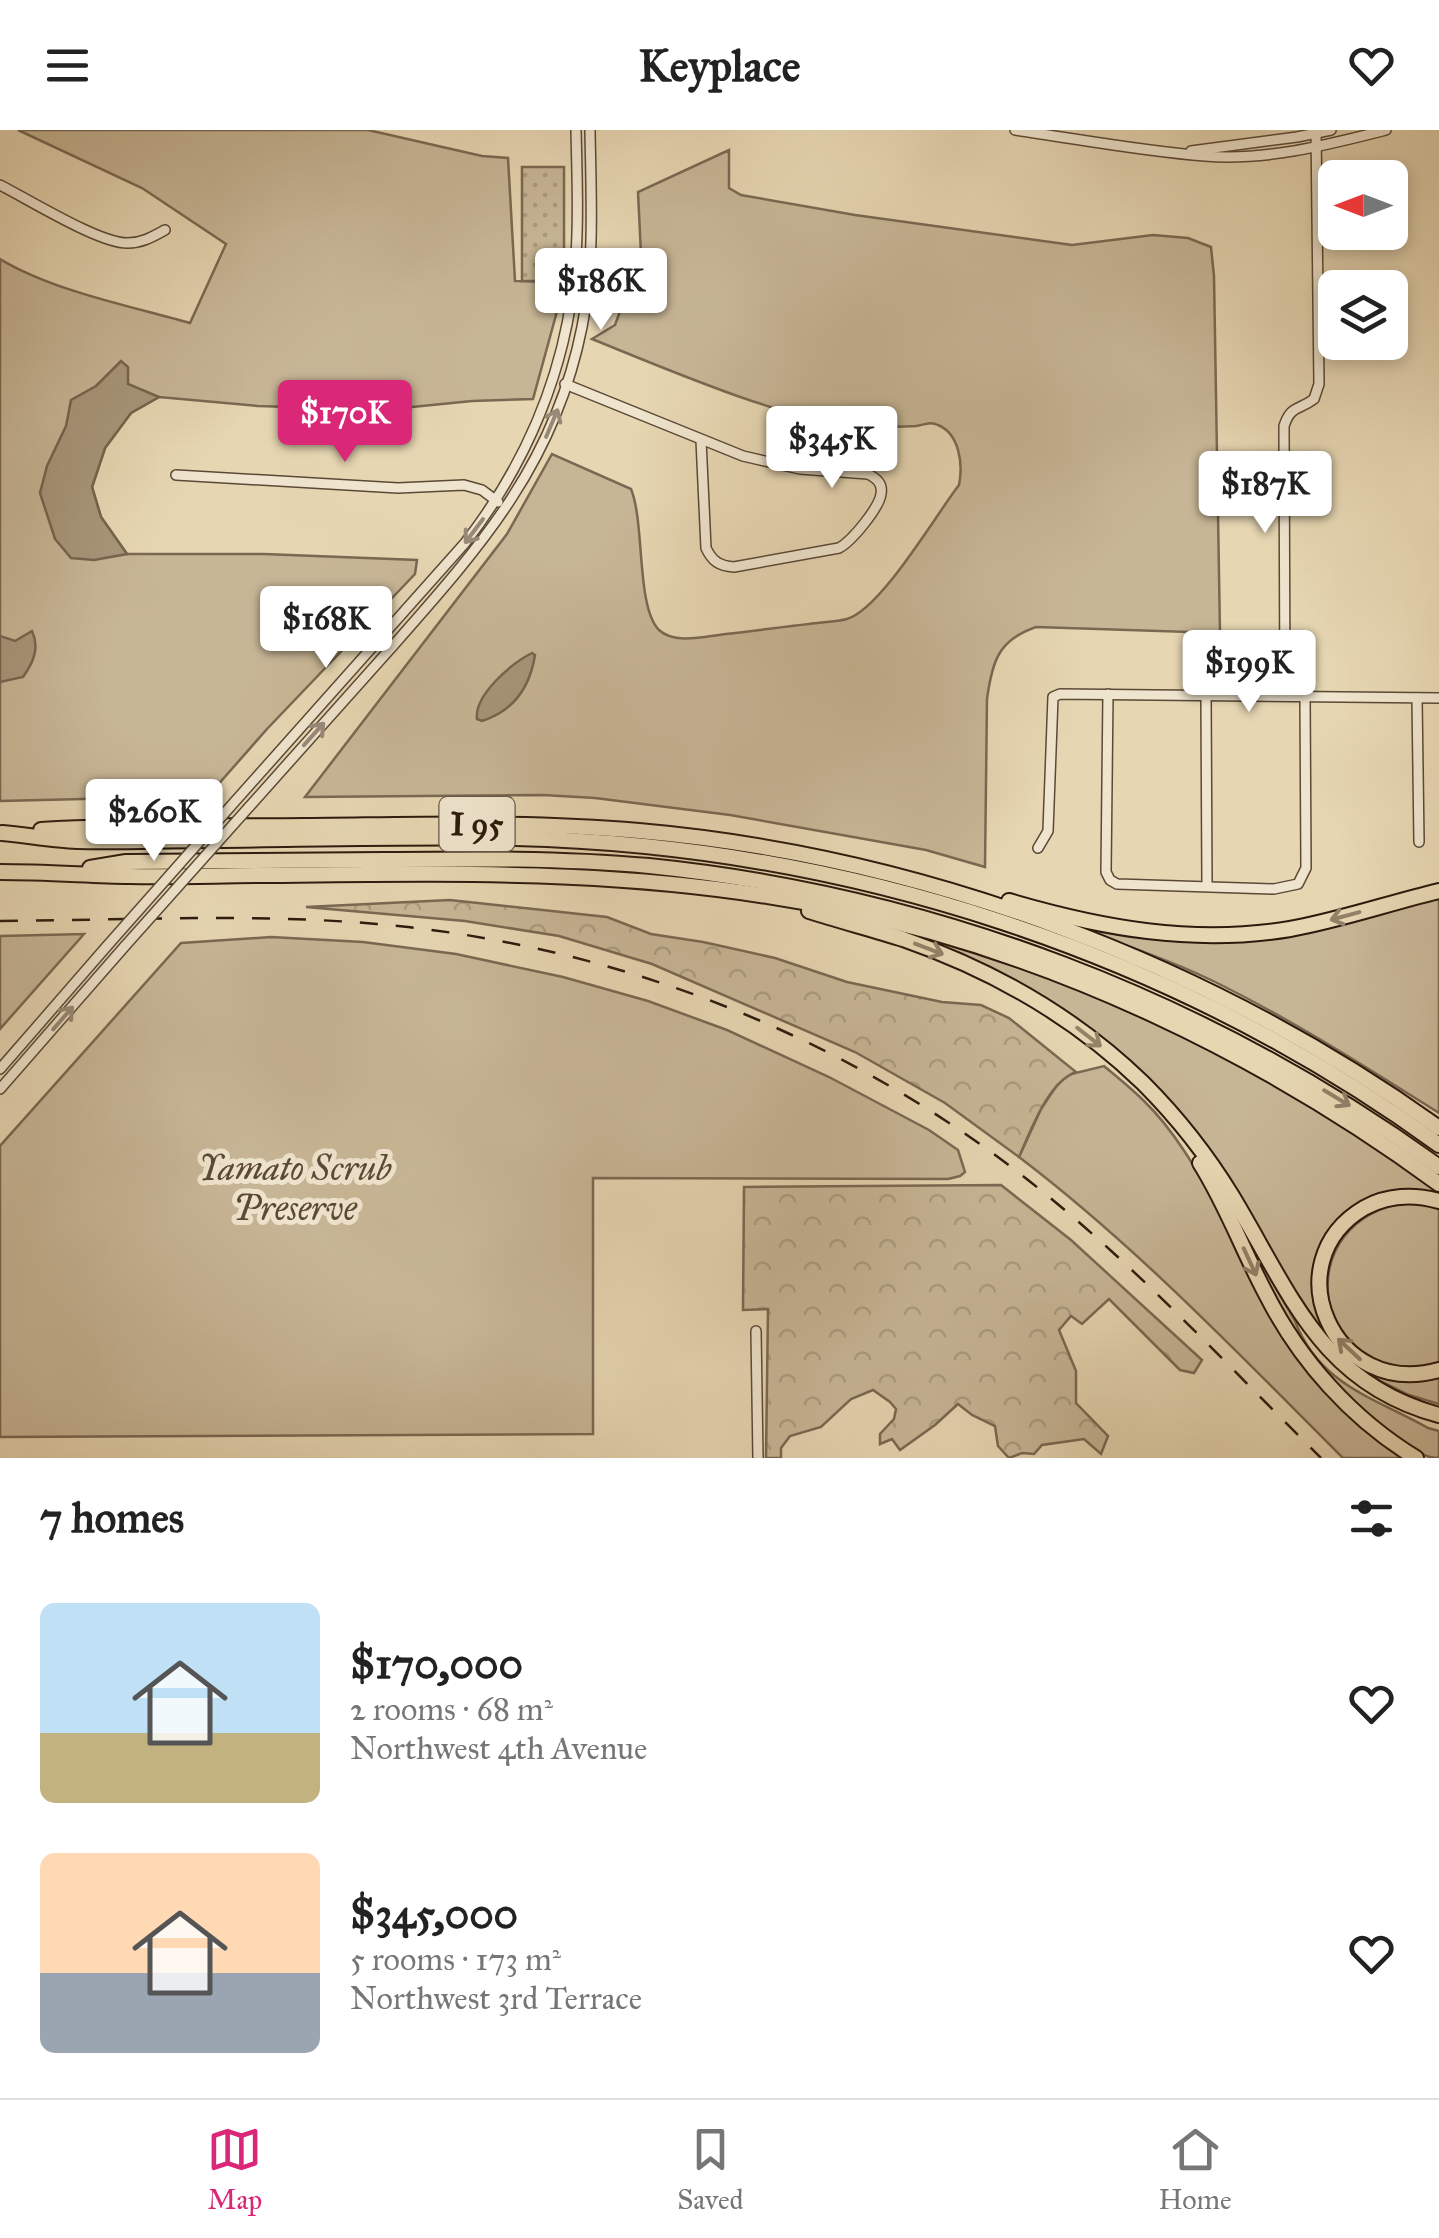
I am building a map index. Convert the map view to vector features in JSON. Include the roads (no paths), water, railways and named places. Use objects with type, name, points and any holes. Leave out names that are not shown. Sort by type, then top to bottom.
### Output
[{"type":"highway","name":"I 95","points":[[1,832],[464,824],[582,827],[752,846],[863,868],[946,889],[1080,936],[1210,992],[1336,1060],[1439,1128]]},
{"type":"highway","points":[[1,832],[73,841],[570,840],[712,854],[825,873],[989,917],[1148,977],[1301,1054],[1439,1145]]},
{"type":"highway","points":[[59,872],[126,862],[534,859],[676,870],[833,896],[997,940],[1157,1003],[1304,1078],[1439,1167]]},
{"type":"highway","name":"I 95","points":[[0,872],[126,876],[565,875],[682,884],[835,908],[994,952],[1100,992],[1277,1080],[1362,1131],[1439,1184]]},
{"type":"highway","points":[[946,889],[1116,928],[1204,936],[1292,929],[1439,888]]},
{"type":"highway","points":[[770,898],[907,940],[980,970],[1067,1020],[1122,1064],[1162,1103],[1207,1158],[1302,1315],[1331,1354],[1379,1392],[1439,1415]]},
{"type":"highway","points":[[1122,1064],[1177,1130],[1204,1170],[1271,1304],[1302,1353],[1348,1406],[1416,1458]]},
{"type":"highway","points":[[1439,1201],[1398,1197],[1363,1209],[1349,1219],[1332,1241],[1324,1257],[1320,1282],[1330,1325],[1358,1359],[1378,1370],[1398,1374],[1439,1370]]},
{"type":"street","points":[[0,1069],[450,560],[496,500],[529,440],[553,380],[572,296],[577,235],[576,130]]},
{"type":"street","points":[[0,1090],[450,581],[506,508],[544,443],[567,385],[587,298],[592,238],[590,130]]},
{"type":"street","points":[[1015,130],[1205,156],[1248,156],[1318,146],[1386,130]]},
{"type":"street","points":[[1178,152],[1323,131],[1318,146],[1319,384],[1314,399],[1293,408],[1284,426],[1286,696]]},
{"type":"street","points":[[577,177],[591,176]]},
{"type":"street","points":[[0,184],[67,221],[124,244],[145,241],[164,230]]},
{"type":"street","points":[[553,380],[743,456],[791,467],[868,474],[876,478],[881,493],[852,538],[839,548],[726,567],[711,558],[706,548],[701,440]]},
{"type":"street","points":[[176,475],[398,488],[464,485],[482,490],[506,508]]},
{"type":"street","points":[[1038,848],[1048,831],[1052,697],[1060,694],[1439,698]]},
{"type":"street","points":[[1108,694],[1106,872],[1110,880],[1117,884],[1282,888],[1298,884],[1305,874],[1305,696]]},
{"type":"street","points":[[1206,696],[1207,886]]},
{"type":"street","points":[[1417,698],[1418,842]]},
{"type":"street","points":[[756,1330],[758,1458]]},
{"type":"railway","points":[[0,921],[255,918],[408,927],[572,957],[730,1008],[807,1042],[880,1081],[951,1124],[1019,1173],[1137,1275],[1321,1458]]},
{"type":"park label","name":"Yamato Scrub Preserve","points":[[295,1188]]}]
